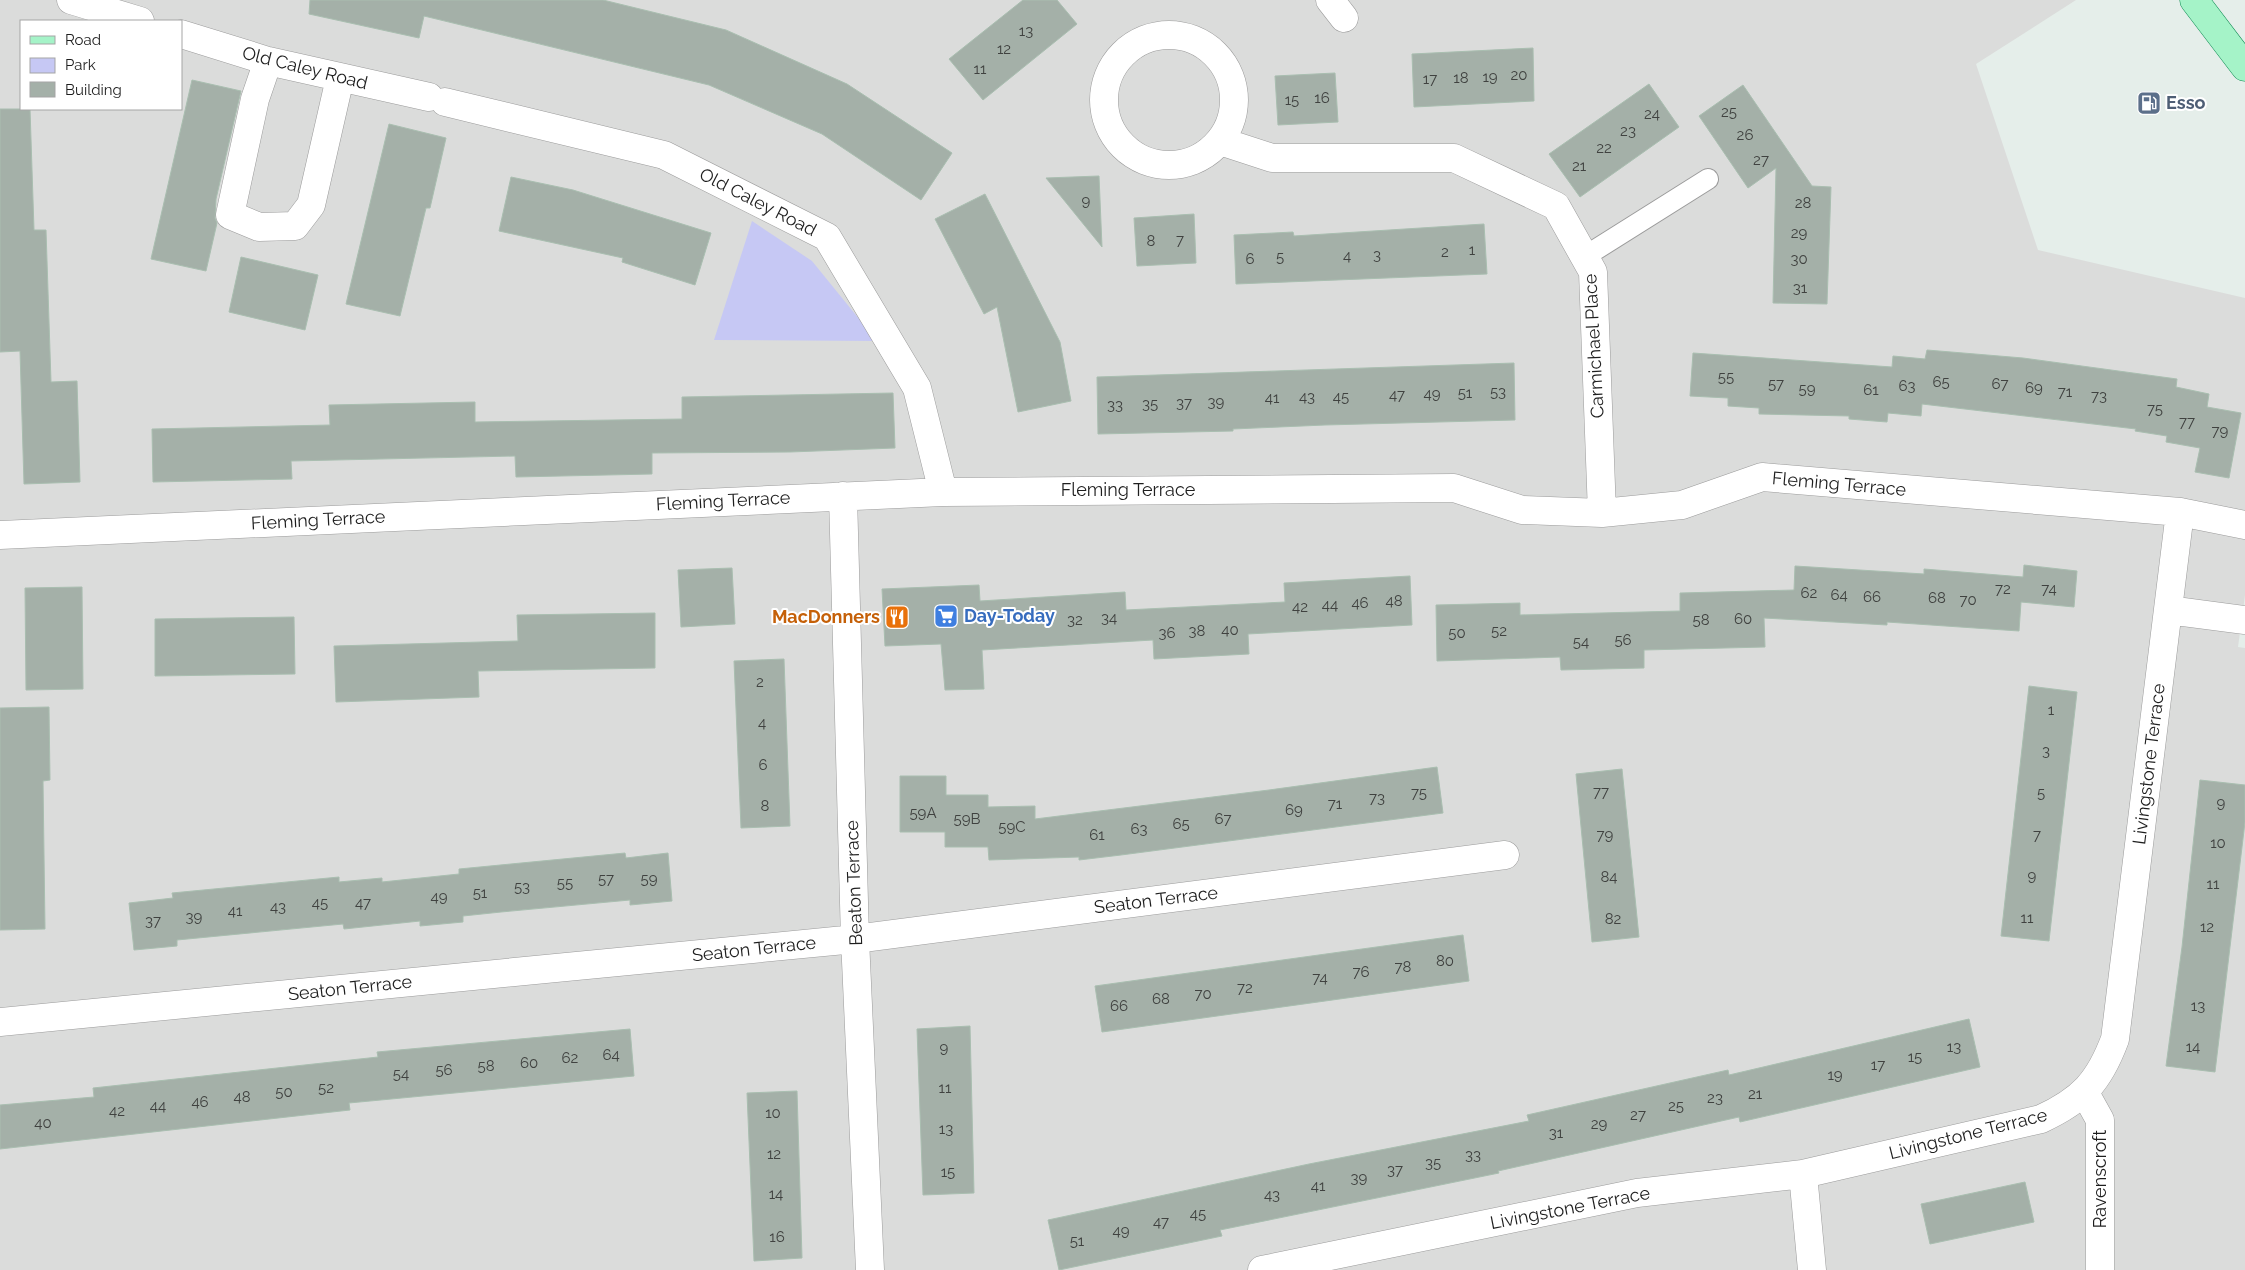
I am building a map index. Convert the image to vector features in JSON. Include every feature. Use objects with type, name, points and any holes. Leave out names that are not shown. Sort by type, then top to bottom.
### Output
[{"type":"main road","points":[[2194,0],[2245,67]]},
{"type":"street","points":[[71,0],[137,20]]},
{"type":"street","name":"Old Caley Road","points":[[182,34],[268,61],[664,155],[827,237],[917,388],[943,492]]},
{"type":"street","points":[[1166,34],[1198,40],[1217,54],[1226,66],[1234,86],[1235,110],[1227,131],[1220,141],[1203,156],[1181,164],[1163,165],[1141,159],[1124,148],[1110,129],[1104,106],[1105,83],[1111,69],[1125,51],[1144,39],[1166,34]]},
{"type":"street","points":[[268,61],[255,100],[230,215],[259,227],[295,226],[311,205],[340,78]]},
{"type":"street","name":"Carmichael Place","points":[[1220,141],[1272,158],[1454,158],[1556,206],[1593,272],[1602,513]]},
{"type":"street","name":"Fleming Terrace","points":[[0,535],[943,492],[1454,488],[1522,510],[1602,513],[1682,505],[1762,477],[2180,512],[2245,525]]},
{"type":"street","name":"Beaton Terrace","points":[[843,496],[856,939],[870,1270]]},
{"type":"street","name":"Livingstone Terrace","points":[[1262,1270],[1637,1193],[1803,1174],[2041,1119],[2062,1109],[2085,1093],[2109,1056],[2115,1039],[2180,512]]},
{"type":"street","points":[[2168,610],[2245,620]]},
{"type":"street","name":"Seaton Terrace","points":[[0,1022],[856,939],[1505,855]]},
{"type":"street","name":"Ravenscroft","points":[[2085,1093],[2100,1120],[2100,1270]]},
{"type":"street","points":[[1803,1174],[1812,1270]]},
{"type":"lane","points":[[1584,256],[1708,179]]},
{"type":"shaded area","points":[[0,0],[2076,0],[1976,64],[2038,250],[2245,298],[2245,595],[2238,647],[2245,648],[2245,1270],[0,1270]]},
{"type":"green space","points":[[752,221],[812,261],[877,341],[714,340]]},
{"type":"building","points":[[310,0],[603,0],[726,30],[847,84],[952,153],[921,200],[822,134],[709,85],[424,16],[419,38],[309,14]]},
{"type":"building","points":[[1023,0],[1057,0],[1077,24],[983,100],[949,59]]},
{"type":"building","points":[[1533,48],[1534,101],[1414,107],[1412,54]]},
{"type":"building","points":[[1335,73],[1338,122],[1278,125],[1275,76]]},
{"type":"building","points":[[192,80],[241,91],[216,199],[215,218],[217,223],[206,271],[151,259]]},
{"type":"building","points":[[1649,84],[1679,127],[1580,197],[1549,154]]},
{"type":"building","points":[[1743,85],[1812,186],[1831,187],[1827,304],[1773,303],[1776,168],[1748,188],[1699,116]]},
{"type":"building","points":[[0,109],[30,110],[34,230],[46,230],[51,382],[77,381],[80,482],[24,484],[20,351],[0,352]]},
{"type":"building","points":[[389,124],[446,138],[430,208],[426,208],[400,316],[346,304]]},
{"type":"building","points":[[1099,176],[1102,247],[1046,178]]},
{"type":"building","points":[[511,177],[573,190],[711,233],[695,285],[622,262],[623,258],[499,231]]},
{"type":"building","points":[[985,194],[1060,342],[1071,401],[1018,412],[997,307],[984,314],[935,219]]},
{"type":"building","points":[[1194,214],[1196,263],[1137,266],[1134,218]]},
{"type":"building","points":[[1484,224],[1487,274],[1236,284],[1234,235],[1293,232],[1294,236]]},
{"type":"building","points":[[241,257],[318,275],[305,330],[229,312]]},
{"type":"building","points":[[1927,350],[2023,358],[2177,379],[2176,387],[2209,394],[2207,407],[2241,413],[2229,478],[2195,472],[2200,448],[2166,442],[2167,436],[2135,431],[2136,429],[1922,404],[1921,416],[1888,413],[1887,422],[1849,419],[1849,416],[1759,414],[1759,408],[1728,406],[1728,398],[1690,396],[1693,353],[1892,367],[1893,356],[1925,359]]},
{"type":"building","points":[[1514,363],[1515,420],[1325,425],[1233,429],[1233,431],[1098,434],[1097,377]]},
{"type":"building","points":[[893,393],[895,448],[790,452],[652,453],[652,474],[516,477],[515,456],[291,461],[292,479],[153,482],[152,429],[330,425],[329,405],[475,402],[475,422],[682,419],[682,397]]},
{"type":"building","points":[[2024,565],[2077,571],[2074,607],[2021,602],[2019,631],[1887,622],[1887,625],[1764,618],[1765,647],[1644,650],[1644,668],[1561,670],[1560,657],[1437,661],[1436,605],[1520,603],[1520,615],[1680,611],[1680,593],[1794,590],[1795,566],[1924,574],[1924,569],[2023,577]]},
{"type":"building","points":[[732,568],[735,624],[681,627],[678,570]]},
{"type":"building","points":[[1410,576],[1412,625],[1248,634],[1249,654],[1154,659],[1153,640],[982,650],[984,689],[945,690],[941,644],[885,646],[882,589],[979,585],[980,601],[1125,592],[1126,610],[1285,602],[1284,583]]},
{"type":"building","points":[[82,587],[83,689],[26,690],[25,588]]},
{"type":"building","points":[[655,613],[655,668],[478,671],[479,697],[336,702],[334,646],[518,641],[517,615]]},
{"type":"building","points":[[294,617],[295,674],[155,676],[155,619]]},
{"type":"building","points":[[784,659],[790,826],[741,828],[734,661]]},
{"type":"building","points":[[2029,686],[2077,692],[2049,941],[2001,936]]},
{"type":"building","points":[[49,707],[50,780],[43,781],[45,929],[0,930],[0,708]]},
{"type":"building","points":[[1437,767],[1443,813],[1121,855],[1079,860],[1079,857],[989,860],[988,847],[945,847],[945,832],[900,832],[900,776],[946,776],[946,795],[988,795],[988,807],[1035,806],[1035,819]]},
{"type":"building","points":[[1622,769],[1639,937],[1592,942],[1576,774]]},
{"type":"building","points":[[2200,780],[2245,785],[2245,822],[2215,1072],[2166,1066],[2182,947]]},
{"type":"building","points":[[625,853],[626,858],[668,853],[672,901],[630,905],[630,900],[501,912],[463,916],[463,922],[420,926],[420,921],[344,929],[343,924],[177,940],[177,946],[134,950],[129,903],[173,898],[172,893],[339,877],[339,882],[382,878],[382,882],[459,874],[459,869]]},
{"type":"building","points":[[1463,935],[1469,981],[1102,1032],[1095,986]]},
{"type":"building","points":[[1969,1019],[1980,1067],[1740,1122],[1739,1117],[1498,1171],[1499,1173],[1220,1230],[1222,1236],[1059,1270],[1048,1220],[1309,1164],[1529,1121],[1527,1115],[1728,1070],[1729,1075]]},
{"type":"building","points":[[970,1026],[974,1193],[923,1195],[917,1029]]},
{"type":"building","points":[[630,1029],[634,1076],[349,1103],[350,1110],[0,1149],[0,1105],[94,1097],[93,1088],[378,1057],[377,1052]]},
{"type":"building","points":[[797,1091],[802,1258],[754,1261],[747,1093]]},
{"type":"building","points":[[2025,1182],[2034,1222],[1930,1244],[1921,1204]]},
{"type":"place","name":"Esso","points":[[2149,103]]},
{"type":"place","name":"Day-Today","points":[[946,616]]},
{"type":"place","name":"MacDonners","points":[[897,617]]}]
